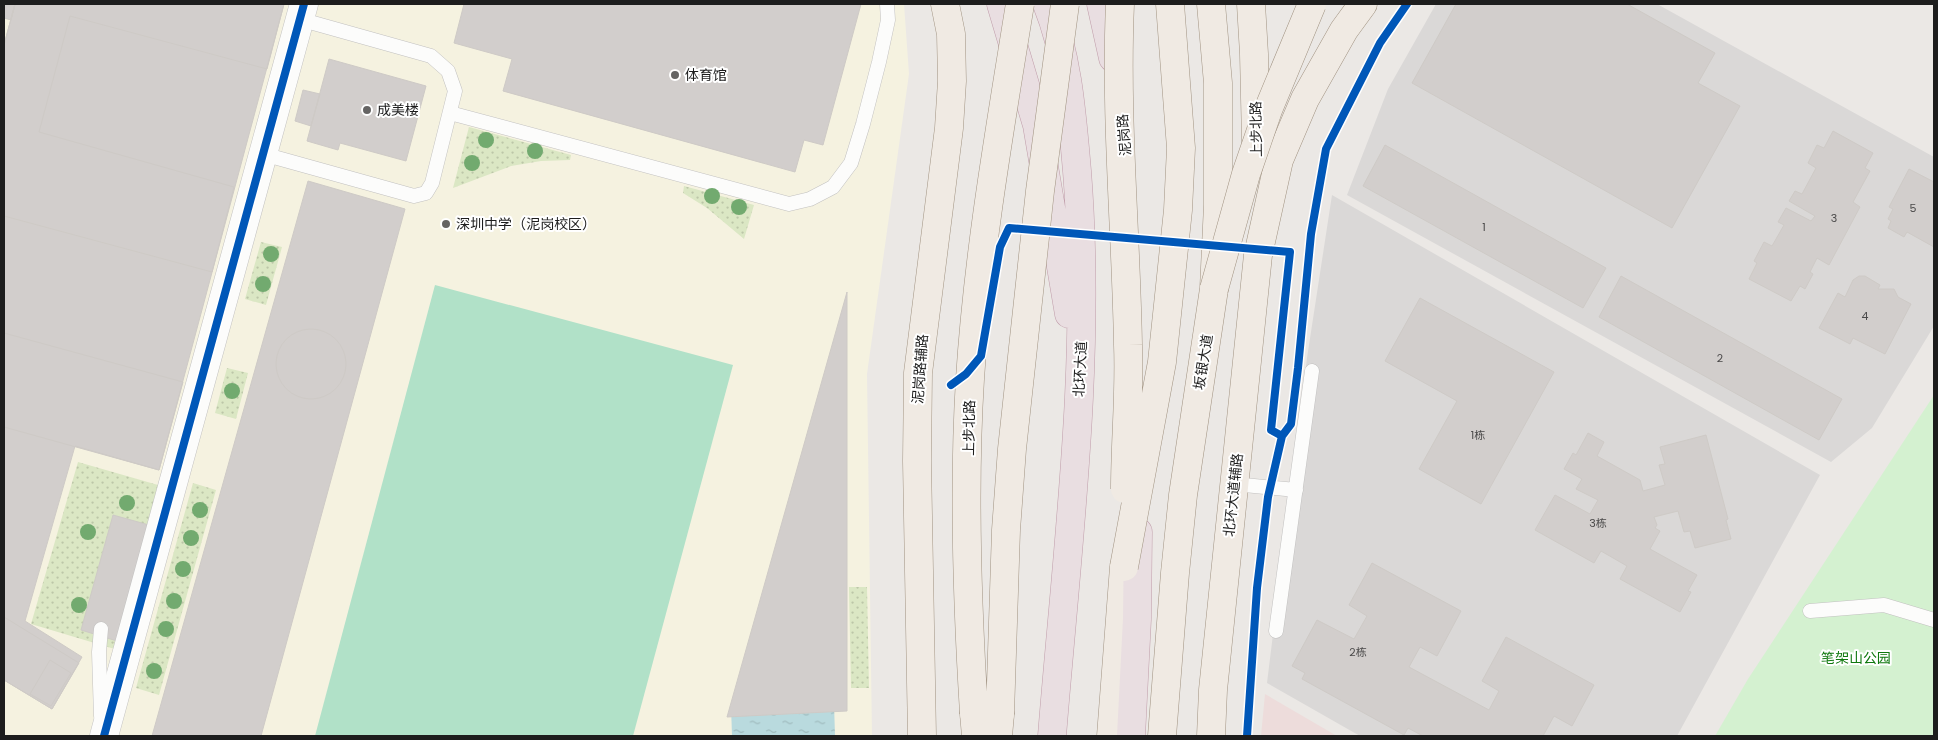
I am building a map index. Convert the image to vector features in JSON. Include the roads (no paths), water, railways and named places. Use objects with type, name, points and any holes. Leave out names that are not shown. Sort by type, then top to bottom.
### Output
[{"type":"highway","points":[[1001,4],[1038,125],[1076,356],[1079,404]]},
{"type":"highway","name":"北环大道","points":[[1047,4],[1057,35],[1068,91],[1078,179],[1082,291],[1079,404],[1052,736]]},
{"type":"highway","name":"泥岗路","points":[[1101,4],[1108,28],[1122,105],[1136,268],[1140,425],[1137,619],[1131,736]]},
{"type":"main road","name":"泥岗路辅路","points":[[922,736],[917,461],[918,373],[949,128],[952,81],[951,34],[945,4]]},
{"type":"main road","name":"上步北路","points":[[987,725],[968,556],[970,380],[982,259],[1000,126],[1020,4]]},
{"type":"main road","points":[[987,725],[1012,449],[1040,191],[1065,4]]},
{"type":"main road","points":[[1111,736],[1124,567],[1129,348],[1118,117],[1120,4]]},
{"type":"main road","points":[[1124,567],[1162,362],[1178,210],[1180,148],[1170,4]]},
{"type":"main road","points":[[1211,4],[1218,82],[1218,205],[1214,289]]},
{"type":"main road","name":"上步北路","points":[[1251,4],[1254,54],[1258,255]]},
{"type":"main road","name":"坂银大道","points":[[1162,736],[1183,495],[1214,289],[1249,165],[1268,110],[1312,4]]},
{"type":"main road","points":[[1258,255],[1279,160],[1305,99],[1344,30],[1363,4]]},
{"type":"main road","name":"北环大道辅路","points":[[1210,736],[1213,690],[1258,255]]},
{"type":"street","points":[[103,736],[302,12]]},
{"type":"lane","points":[[450,114],[789,204],[810,199],[833,187],[851,163],[864,124],[879,62],[888,20],[887,4]]},
{"type":"lane","points":[[263,154],[414,196],[426,193],[432,183],[455,91],[448,71],[431,56],[302,12]]},
{"type":"lane","points":[[1276,631],[1312,371]]},
{"type":"lane","points":[[1234,484],[1296,490]]},
{"type":"lane","points":[[1810,611],[1884,605],[1934,620]]},
{"type":"lane","points":[[101,629],[99,652],[103,736]]},
{"type":"water","points":[[834,703],[835,736],[732,736],[731,706]]},
{"type":"place","name":"体育馆","points":[[675,75]]},
{"type":"place","name":"成美楼","points":[[367,110]]},
{"type":"place","name":"深圳中学（泥岗校区）","points":[[446,224]]},
{"type":"park label","name":"笔架山公园","points":[[1856,658]]}]
